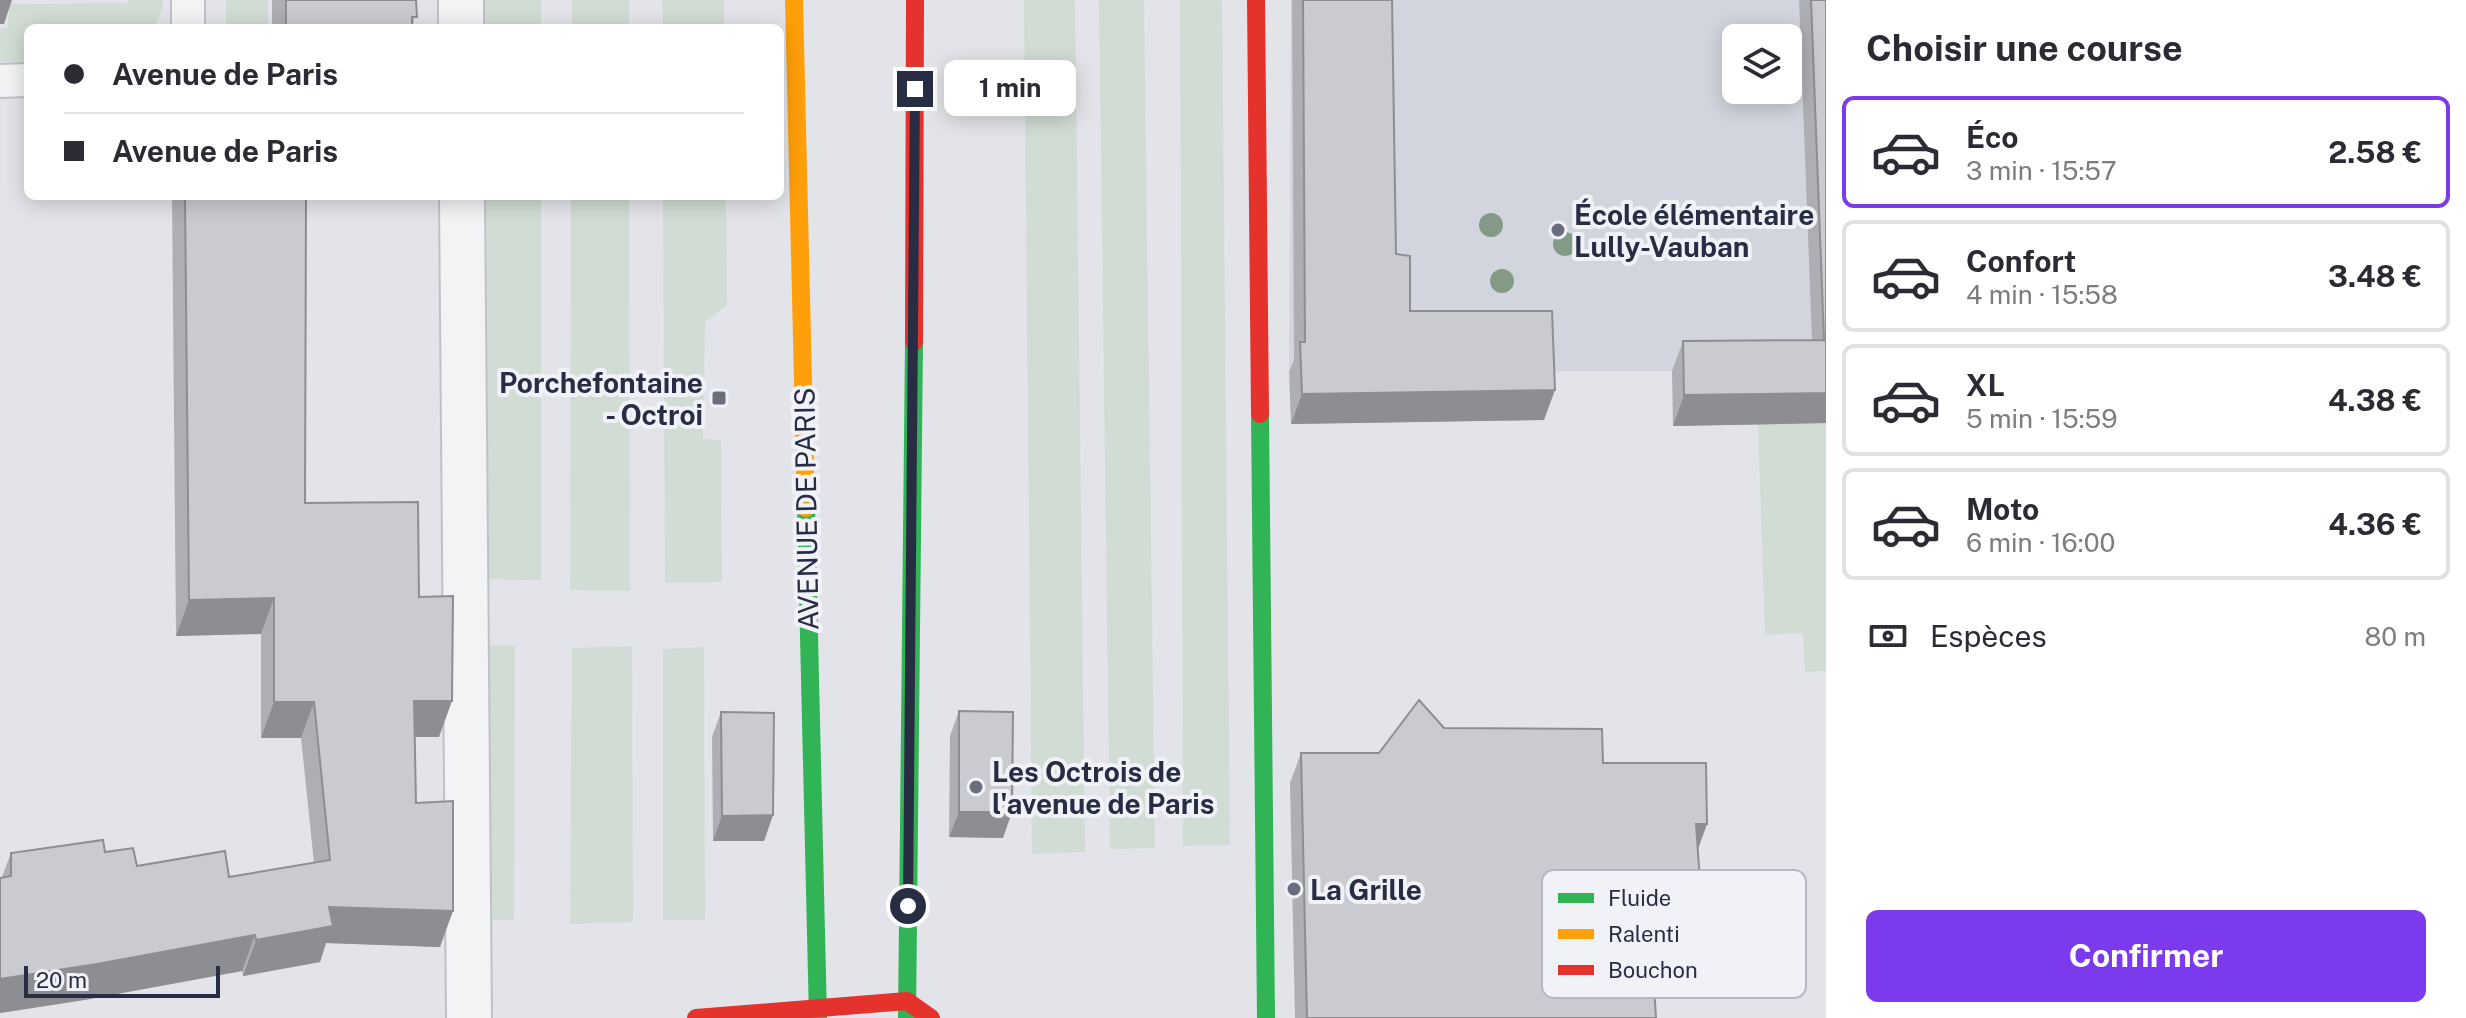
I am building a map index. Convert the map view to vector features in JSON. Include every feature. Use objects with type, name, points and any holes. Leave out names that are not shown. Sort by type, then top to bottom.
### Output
[{"type":"main road","name":"AVENUE DE PARIS","points":[[794,0],[818,1014]]},
{"type":"main road","points":[[907,1010],[915,0]]},
{"type":"main road","points":[[1256,0],[1266,1018]]},
{"type":"main road","points":[[696,1018],[907,1010],[931,1018]]},
{"type":"street","points":[[461,0],[461,24]]},
{"type":"street","points":[[462,200],[469,1018]]},
{"type":"lane","points":[[188,0],[188,24]]},
{"type":"lane","points":[[0,81],[24,80]]},
{"type":"shaded area","points":[[128,0],[163,0],[163,7],[156,24],[24,24],[24,62],[0,62],[0,29],[7,28],[10,4],[128,3]]},
{"type":"shaded area","points":[[226,0],[268,0],[268,24],[226,24]]},
{"type":"shaded area","points":[[484,0],[541,0],[541,24],[484,24]]},
{"type":"shaded area","points":[[572,0],[629,0],[629,24],[572,24]]},
{"type":"shaded area","points":[[662,0],[724,0],[724,24],[663,24]]},
{"type":"shaded area","points":[[1024,0],[1075,0],[1085,852],[1032,854]]},
{"type":"shaded area","points":[[1099,0],[1144,0],[1155,848],[1110,849]]},
{"type":"shaded area","points":[[1180,0],[1222,0],[1230,845],[1183,846]]},
{"type":"shaded area","name":"École élémentaire Lully-Vauban","points":[[1291,0],[1826,0],[1826,371],[1289,372]]},
{"type":"shaded area","points":[[486,200],[541,200],[541,580],[488,579]]},
{"type":"shaded area","points":[[571,200],[629,200],[630,591],[570,590]]},
{"type":"shaded area","points":[[663,200],[726,200],[727,305],[705,322],[703,439],[721,440],[722,582],[665,583]]},
{"type":"shaded area","points":[[1826,371],[1826,671],[1805,672],[1803,633],[1765,635],[1758,424]]},
{"type":"shaded area","points":[[486,645],[515,646],[514,920],[487,920]]},
{"type":"shaded area","points":[[632,646],[633,922],[570,924],[572,648]]},
{"type":"shaded area","points":[[704,647],[705,920],[663,920],[663,649]]},
{"type":"building","points":[[286,0],[416,0],[417,17],[412,17],[412,24],[286,24]]},
{"type":"building","points":[[1303,0],[1392,0],[1396,254],[1410,256],[1410,311],[1552,311],[1555,390],[1302,394],[1300,342],[1305,342]]},
{"type":"building","points":[[1811,0],[1826,0],[1826,393],[1684,395],[1683,341],[1824,340]]},
{"type":"building","points":[[185,200],[306,200],[305,503],[418,502],[419,597],[453,596],[452,701],[414,701],[416,803],[453,801],[453,911],[329,907],[333,926],[256,940],[255,935],[0,979],[0,878],[11,876],[11,853],[103,840],[105,852],[133,848],[137,866],[225,851],[229,877],[330,860],[314,702],[274,702],[274,598],[189,600]]},
{"type":"building","points":[[1419,700],[1444,728],[1602,729],[1603,763],[1706,763],[1707,824],[1696,824],[1699,870],[1542,870],[1542,998],[1655,998],[1656,1018],[1307,1018],[1301,753],[1379,753]]},
{"type":"building","name":"Les Octrois de l'avenue de Paris","points":[[959,711],[1013,712],[1012,812],[959,812]]},
{"type":"building","points":[[721,712],[774,713],[773,815],[722,816]]},
{"type":"traffic: fast","points":[[907,1018],[914,342]]},
{"type":"traffic: fast","points":[[1260,414],[1266,1018]]},
{"type":"traffic: fast","points":[[806,508],[818,1018]]},
{"type":"traffic: slow","points":[[794,0],[806,508]]},
{"type":"traffic: jam","points":[[914,342],[915,0]]},
{"type":"traffic: jam","points":[[1256,0],[1260,414]]},
{"type":"traffic: jam","points":[[696,1018],[907,1001],[931,1018]]},
{"type":"place","name":"École élémentaire Lully-Vauban","points":[[1558,230]]},
{"type":"place","name":"Porchefontaine - Octroi","points":[[719,398]]},
{"type":"place","name":"Les Octrois de l'avenue de Paris","points":[[976,787]]},
{"type":"place","name":"La Grille","points":[[1294,889]]},
{"type":"route","points":[[908,906],[915,89]]}]
